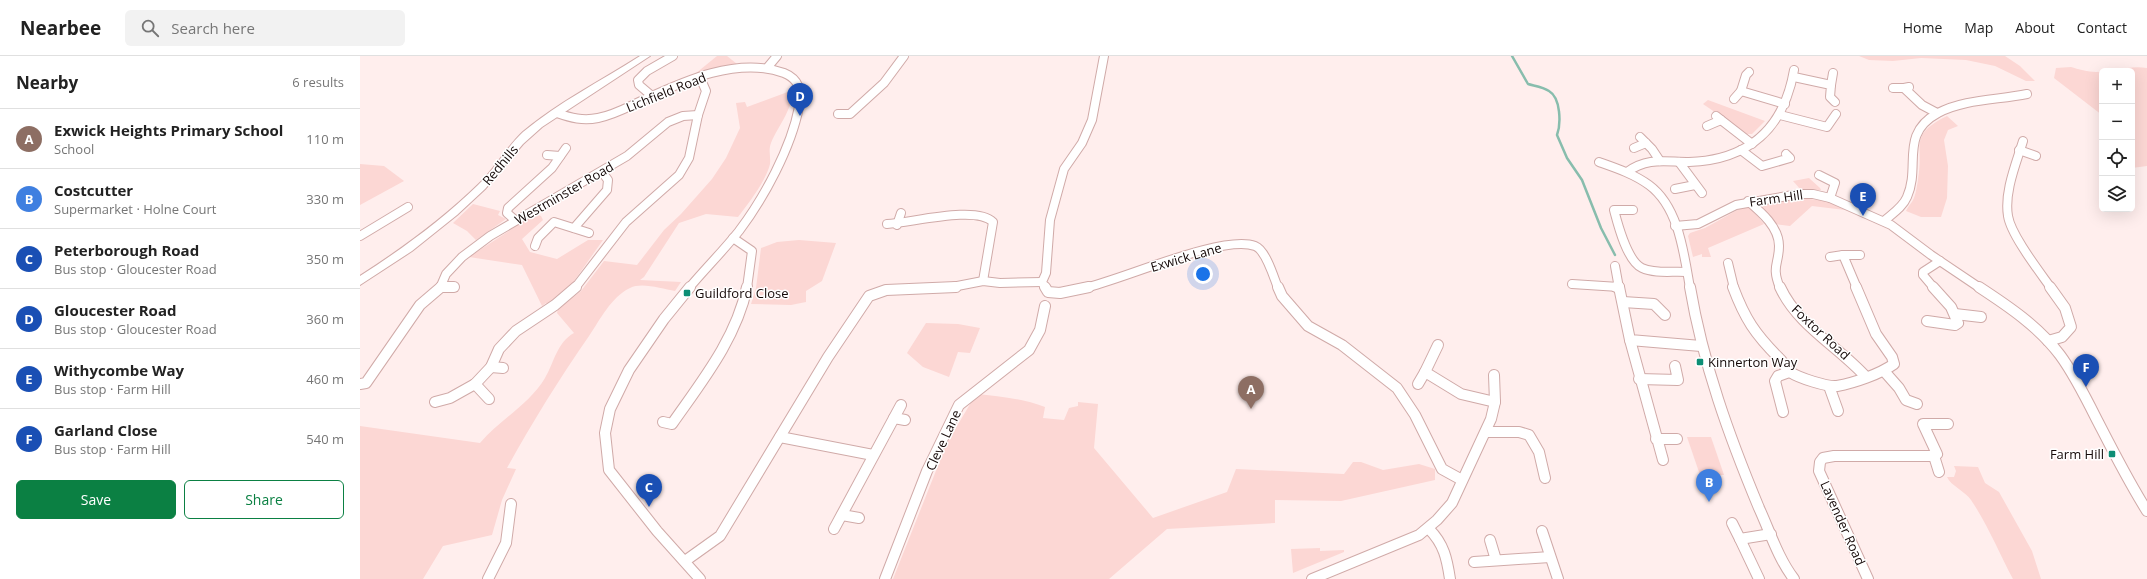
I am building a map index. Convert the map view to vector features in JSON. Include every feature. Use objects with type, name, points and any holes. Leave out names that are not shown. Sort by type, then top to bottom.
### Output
[{"type":"street","name":"Redhills","points":[[360,281],[410,248],[440,225],[483,186],[524,137],[574,100],[646,56]]},
{"type":"street","points":[[652,96],[639,85],[638,80],[647,71],[673,56]]},
{"type":"street","points":[[766,68],[777,56]]},
{"type":"street","points":[[838,114],[852,117],[884,83],[904,56]]},
{"type":"street","points":[[685,561],[720,536],[832,351],[869,296],[886,290],[936,289],[963,286],[983,281],[1000,283],[1042,282],[1046,273],[1050,220],[1064,170],[1082,143],[1092,120],[1104,56]]},
{"type":"street","name":"Lichfield Road","points":[[557,113],[582,120],[598,118],[618,112],[652,96],[700,77],[740,68],[766,68],[782,71],[798,82],[801,89],[799,106],[783,153],[766,189],[747,220],[733,238]]},
{"type":"street","points":[[1734,99],[1741,91],[1746,75],[1749,72]]},
{"type":"street","points":[[1833,73],[1830,97],[1835,102]]},
{"type":"street","points":[[1627,172],[1638,164],[1660,161],[1679,162],[1710,159],[1741,150],[1752,144],[1768,133],[1780,115],[1794,74],[1831,85]]},
{"type":"street","points":[[435,402],[450,398],[475,384],[491,367],[499,349],[516,331],[524,324],[542,314],[575,288],[626,222],[679,175],[689,158],[698,115],[706,91],[700,77]]},
{"type":"street","points":[[1893,88],[1907,88],[1922,105],[1937,113]]},
{"type":"street","points":[[1741,91],[1785,104]]},
{"type":"street","points":[[1884,221],[1906,200],[1910,183],[1914,136],[1922,124],[1937,113],[1973,103],[2027,94]]},
{"type":"street","points":[[1823,135],[1836,114]]},
{"type":"street","name":"Westminster Road","points":[[364,386],[420,305],[442,287],[446,274],[453,265],[490,236],[514,220],[602,172],[641,146],[668,122],[683,116],[698,115]]},
{"type":"street","points":[[1780,115],[1813,122],[1827,127]]},
{"type":"street","points":[[1707,126],[1719,118],[1752,144]]},
{"type":"street","points":[[1640,137],[1660,161]]},
{"type":"street","points":[[2023,141],[2019,150],[2009,190],[2008,217],[2019,241],[2065,308],[2071,327],[2067,335],[2061,339],[2048,341]]},
{"type":"street","points":[[1634,148],[1646,143]]},
{"type":"street","points":[[514,220],[507,213],[508,208],[552,168],[566,148]]},
{"type":"street","points":[[1741,150],[1764,168],[1788,156],[1797,165]]},
{"type":"street","points":[[2019,150],[2036,156]]},
{"type":"street","points":[[547,155],[560,156]]},
{"type":"street","points":[[1599,162],[1627,172],[1648,185],[1662,197],[1675,226],[1701,346],[1712,388],[1771,534],[1786,568],[1794,579]]},
{"type":"street","points":[[1679,162],[1702,193]]},
{"type":"street","points":[[574,228],[607,190],[609,186],[608,179],[602,172]]},
{"type":"street","points":[[1820,175],[1839,181],[1830,198]]},
{"type":"street","points":[[1675,189],[1695,185]]},
{"type":"street","name":"Farm Hill","points":[[1675,226],[1698,224],[1736,204],[1798,194],[1813,194],[1830,198],[1884,221],[1940,261],[2015,311],[2048,341],[2060,355],[2078,383],[2131,485],[2147,511]]},
{"type":"street","name":"Foxtor Road","points":[[1748,201],[1767,221],[1776,235],[1779,246],[1775,262],[1776,276],[1789,303],[1806,323],[1855,364],[1866,377]]},
{"type":"street","points":[[360,236],[408,207]]},
{"type":"street","points":[[1633,210],[1614,210],[1623,238],[1635,262],[1639,266],[1648,269],[1686,272]]},
{"type":"street","points":[[897,225],[901,213]]},
{"type":"street","points":[[887,224],[909,224],[948,216],[981,216],[990,218],[993,222],[983,281]]},
{"type":"street","points":[[386,221],[394,226]]},
{"type":"street","points":[[535,246],[538,238],[554,222],[589,233]]},
{"type":"street","points":[[671,425],[729,337],[742,306],[752,251],[750,248],[737,244],[733,238],[685,292],[652,337],[617,392],[604,428],[606,449],[610,458],[609,470],[657,531],[700,579]]},
{"type":"street","name":"Exwick Lane","points":[[1042,282],[1048,292],[1060,293],[1215,248],[1238,244],[1256,246],[1264,254],[1282,296],[1298,317],[1308,326],[1342,345],[1397,388],[1415,415],[1442,469],[1462,480]]},
{"type":"street","points":[[1728,263],[1730,277],[1743,314],[1761,340],[1780,358],[1789,372],[1828,386],[1843,385],[1884,371],[1892,367],[1894,360],[1876,334],[1843,255]]},
{"type":"street","points":[[1830,257],[1860,255]]},
{"type":"street","points":[[1927,322],[1958,323],[1955,314],[1923,275],[1923,272],[1928,267],[1940,261]]},
{"type":"street","points":[[1615,266],[1639,379],[1663,460]]},
{"type":"street","points":[[1572,284],[1619,287]]},
{"type":"street","points":[[442,287],[454,287]]},
{"type":"street","points":[[1622,302],[1654,304],[1665,315]]},
{"type":"street","name":"Cleve Lane","points":[[885,579],[927,471],[952,416],[966,398],[979,390],[1029,350],[1035,343],[1040,330],[1045,306]]},
{"type":"street","points":[[542,314],[550,319]]},
{"type":"street","points":[[1955,314],[1981,317]]},
{"type":"street","points":[[1630,340],[1701,346]]},
{"type":"street","points":[[1418,384],[1438,345]]},
{"type":"street","points":[[1639,379],[1678,380],[1674,366]]},
{"type":"street","points":[[491,367],[503,368]]},
{"type":"street","points":[[1884,371],[1899,388],[1906,400],[1917,404]]},
{"type":"street","points":[[1425,372],[1461,394],[1495,402]]},
{"type":"street","points":[[1782,412],[1775,381],[1778,376],[1789,372]]},
{"type":"street","points":[[1312,579],[1370,554],[1397,545],[1429,529],[1452,503],[1486,432],[1495,402],[1494,375]]},
{"type":"street","points":[[475,384],[489,399]]},
{"type":"street","points":[[1828,386],[1838,411]]},
{"type":"street","points":[[834,529],[901,405]]},
{"type":"street","points":[[894,418],[905,420]]},
{"type":"street","points":[[1939,472],[1934,456],[1936,454],[1923,424],[1948,424]]},
{"type":"street","points":[[1486,432],[1500,434],[1523,433],[1530,436],[1536,443],[1545,478]]},
{"type":"street","points":[[780,437],[873,455]]},
{"type":"street","points":[[1656,439],[1677,439]]},
{"type":"street","name":"Lavender Road","points":[[1868,579],[1819,471],[1820,462],[1824,458],[1834,456],[1934,456]]},
{"type":"street","points":[[488,579],[506,543],[511,504]]},
{"type":"street","points":[[842,515],[860,518]]},
{"type":"street","points":[[1732,523],[1759,579]]},
{"type":"street","points":[[1429,529],[1440,538],[1445,548],[1450,579]]},
{"type":"street","points":[[1542,531],[1558,579]]},
{"type":"street","points":[[1740,539],[1771,534]]},
{"type":"street","points":[[1490,540],[1496,560]]},
{"type":"street","points":[[1474,562],[1550,557]]},
{"type":"shaded area","points":[[717,56],[727,56],[737,64],[695,74]]},
{"type":"shaded area","points":[[1859,56],[2005,56],[2020,66],[2035,81],[2026,81],[1995,66],[1966,60],[1921,58],[1893,61],[1869,60]]},
{"type":"shaded area","points":[[2071,67],[2090,72],[2099,72],[2099,113],[2054,78],[2056,68]]},
{"type":"shaded area","points":[[2134,67],[2147,68],[2147,166],[2135,168],[2135,68],[2128,68]]},
{"type":"shaded area","points":[[793,90],[790,105],[771,143],[770,164],[765,178],[738,217],[706,214],[679,223],[644,277],[640,280],[681,282],[675,291],[646,286],[635,286],[617,297],[602,316],[546,401],[507,468],[516,469],[502,500],[492,535],[443,546],[423,579],[360,579],[360,426],[480,443],[538,388],[545,378],[556,353],[568,337],[574,333],[557,313],[558,309],[581,291],[604,261],[637,265],[664,230],[681,214],[712,179],[726,158],[740,128],[736,103],[745,102],[747,107]]},
{"type":"shaded area","points":[[1708,100],[1765,121],[1752,134],[1747,134],[1703,104]]},
{"type":"shaded area","points":[[1947,116],[1958,126],[1948,130],[1944,140],[1948,166],[1947,198],[1941,217],[1921,217],[1906,211],[1913,200],[1916,191],[1920,168],[1920,142],[1927,129]]},
{"type":"shaded area","points":[[360,164],[384,166],[404,181],[360,205]]},
{"type":"shaded area","points":[[1809,178],[1821,190],[1801,190],[1793,181]]},
{"type":"shaded area","points":[[1807,199],[1825,200],[1845,210],[1812,206],[1790,226],[1775,224],[1762,207],[1762,204]]},
{"type":"shaded area","points":[[473,204],[500,211],[498,215],[506,219],[476,240],[467,231],[453,223]]},
{"type":"shaded area","points":[[1750,207],[1764,224],[1708,248],[1711,257],[1702,257],[1702,254],[1693,257],[1688,236],[1690,233],[1705,228],[1741,208]]},
{"type":"shaded area","points":[[535,214],[541,216],[543,220],[522,239],[530,252],[557,259],[588,240],[603,240],[572,284],[548,305],[546,303],[542,306],[522,265],[469,257]]},
{"type":"shaded area","points":[[799,240],[836,243],[822,281],[806,291],[806,302],[791,305],[751,304],[756,288],[761,248],[777,242]]},
{"type":"shaded area","points":[[926,323],[958,324],[980,328],[970,353],[958,352],[949,377],[923,367],[907,353]]},
{"type":"shaded area","points":[[976,394],[1011,398],[1037,404],[1045,407],[1043,418],[1064,420],[1069,408],[1078,406],[1078,402],[1098,404],[1094,448],[1153,518],[1227,492],[1236,469],[1344,474],[1353,462],[1361,462],[1383,470],[1419,464],[1435,469],[1435,480],[1341,501],[1275,500],[1275,523],[1167,529],[1109,579],[893,579],[947,443]]},
{"type":"shaded area","points":[[1687,437],[1711,437],[1724,475],[1700,475]]},
{"type":"shaded area","points":[[1954,466],[1978,467],[1985,483],[1999,492],[2032,551],[2041,579],[2013,579],[1988,529],[1971,500],[1947,477],[1954,477],[1956,471]]},
{"type":"shaded area","points":[[1320,548],[1320,551],[1344,550],[1344,552],[1293,573],[1291,549]]},
{"type":"waterway","points":[[1512,56],[1528,84],[1549,91],[1556,99],[1559,112],[1557,135],[1567,158],[1582,180],[1601,228],[1615,255]]},
{"type":"place","name":"Gloucester Road","points":[[800,116]]},
{"type":"place","name":"Withycombe Way","points":[[1863,216]]},
{"type":"place","name":"Guildford Close","points":[[687,293]]},
{"type":"place","name":"Kinnerton Way","points":[[1700,362]]},
{"type":"place","name":"Garland Close","points":[[2086,387]]},
{"type":"place","name":"Exwick Heights Primary School","points":[[1251,409]]},
{"type":"place","name":"Farm Hill","points":[[2112,454]]},
{"type":"place","name":"Costcutter","points":[[1709,502]]},
{"type":"place","name":"Peterborough Road","points":[[649,507]]}]
